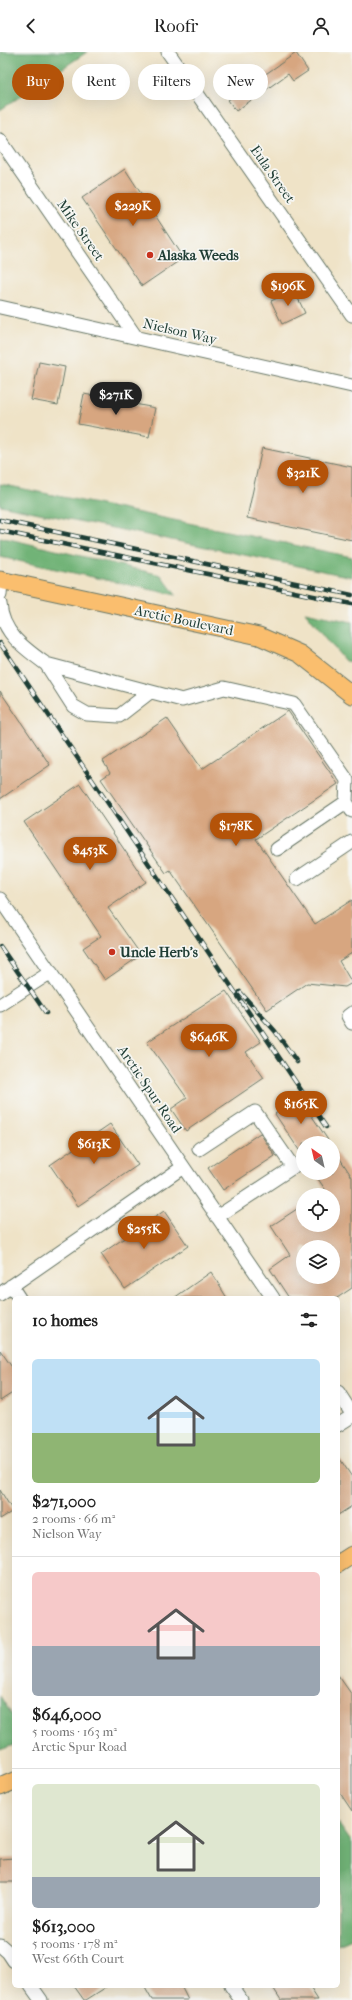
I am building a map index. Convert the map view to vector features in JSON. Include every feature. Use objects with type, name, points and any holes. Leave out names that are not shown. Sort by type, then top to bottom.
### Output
[{"type":"main road","name":"Arctic Boulevard","points":[[0,585],[259,636],[300,654],[352,695]]},
{"type":"main road","points":[[340,1563],[352,1555]]},
{"type":"main road","points":[[0,1787],[12,1782]]},
{"type":"street","name":"Eula Street","points":[[168,52],[352,315]]},
{"type":"street","name":"Mike Street","points":[[0,140],[136,337]]},
{"type":"street","name":"Nielson Way","points":[[0,307],[352,386]]},
{"type":"street","points":[[0,604],[1,616],[17,643],[46,664],[182,700],[224,688],[294,704],[347,780],[349,807],[277,849]]},
{"type":"street","points":[[46,664],[73,706],[87,714],[119,716],[150,692]]},
{"type":"street","points":[[297,879],[352,842]]},
{"type":"street","name":"Arctic Spur Road","points":[[0,899],[272,1296]]},
{"type":"street","points":[[0,1005],[51,972]]},
{"type":"street","points":[[352,1013],[348,1016],[352,1023]]},
{"type":"street","points":[[199,1149],[256,1112],[293,1168],[217,1217]]},
{"type":"street","points":[[16,1296],[5,1290],[183,1167]]},
{"type":"street","points":[[340,1424],[352,1415],[341,1396]]},
{"type":"street","points":[[0,1945],[12,1958]]},
{"type":"street","points":[[32,1988],[41,2000]]},
{"type":"street","points":[[232,1988],[241,2000]]},
{"type":"green space","points":[[0,52],[87,52],[64,67],[64,64],[12,64],[12,100],[15,100],[0,110]]},
{"type":"green space","points":[[0,484],[352,557],[352,577],[0,505]]},
{"type":"green space","points":[[0,538],[161,575],[176,595],[0,557]]},
{"type":"green space","points":[[305,612],[352,622],[352,662],[345,661]]},
{"type":"green space","points":[[0,1696],[12,1715],[12,1746],[0,1750]]},
{"type":"green space","points":[[340,1826],[352,1843],[352,1939],[340,1944]]},
{"type":"building","points":[[296,53],[308,71],[293,81],[288,74],[268,88],[268,72]]},
{"type":"building","points":[[228,100],[251,100],[236,111]]},
{"type":"building","points":[[125,169],[183,258],[142,286],[82,198]]},
{"type":"building","points":[[294,290],[305,313],[282,324],[271,301]]},
{"type":"building","points":[[39,362],[65,367],[58,405],[31,400]]},
{"type":"building","points":[[84,394],[155,408],[149,437],[78,424]]},
{"type":"building","points":[[262,448],[352,467],[352,540],[247,518]]},
{"type":"building","points":[[0,691],[50,765],[0,799]]},
{"type":"building","points":[[288,711],[338,784],[256,839],[315,924],[352,900],[352,953],[339,961],[352,983],[345,987],[307,983],[267,1010],[170,870],[166,873],[101,779],[110,773],[103,761],[167,718],[202,769]]},
{"type":"building","points":[[80,784],[146,882],[108,908],[141,955],[105,980],[83,948],[101,936],[24,822]]},
{"type":"building","points":[[226,991],[261,1042],[246,1052],[264,1078],[186,1131],[171,1109],[187,1098],[147,1042]]},
{"type":"building","points":[[299,1097],[325,1136],[296,1136],[296,1146],[275,1114]]},
{"type":"building","points":[[110,1124],[138,1165],[78,1206],[50,1165]]},
{"type":"building","points":[[260,1133],[275,1156],[223,1190],[208,1168]]},
{"type":"building","points":[[340,1159],[352,1177],[352,1288],[340,1296],[288,1296],[270,1269],[290,1255],[271,1226],[296,1210],[296,1232],[340,1232],[340,1188],[324,1188],[319,1180],[340,1180]]},
{"type":"building","points":[[164,1211],[188,1246],[125,1289],[101,1254]]},
{"type":"building","points":[[211,1272],[226,1296],[177,1296]]},
{"type":"building","points":[[0,1350],[12,1367],[12,1393],[0,1401]]},
{"type":"building","points":[[340,1459],[352,1477],[352,1506],[340,1514]]},
{"type":"building","points":[[0,1490],[12,1512],[0,1519]]},
{"type":"building","points":[[340,1678],[352,1695],[352,1811],[340,1793]]},
{"type":"building","points":[[12,1858],[12,1882],[0,1882],[0,1859]]},
{"type":"building","points":[[75,1988],[105,1988],[86,2000],[84,2000]]},
{"type":"building","points":[[145,1988],[182,1988],[188,2000],[152,2000]]},
{"type":"building","points":[[273,1988],[310,1988],[318,2000],[281,2000]]},
{"type":"railway","points":[[0,520],[352,595]]},
{"type":"railway","points":[[0,531],[352,604]]},
{"type":"railway","points":[[0,643],[326,1127]]},
{"type":"railway","points":[[0,946],[46,1013]]},
{"type":"railway","points":[[240,992],[275,1031],[297,1062]]},
{"type":"place","name":"Alaska Weeds","points":[[150,255]]},
{"type":"place","name":"Uncle Herb's","points":[[112,952]]}]
